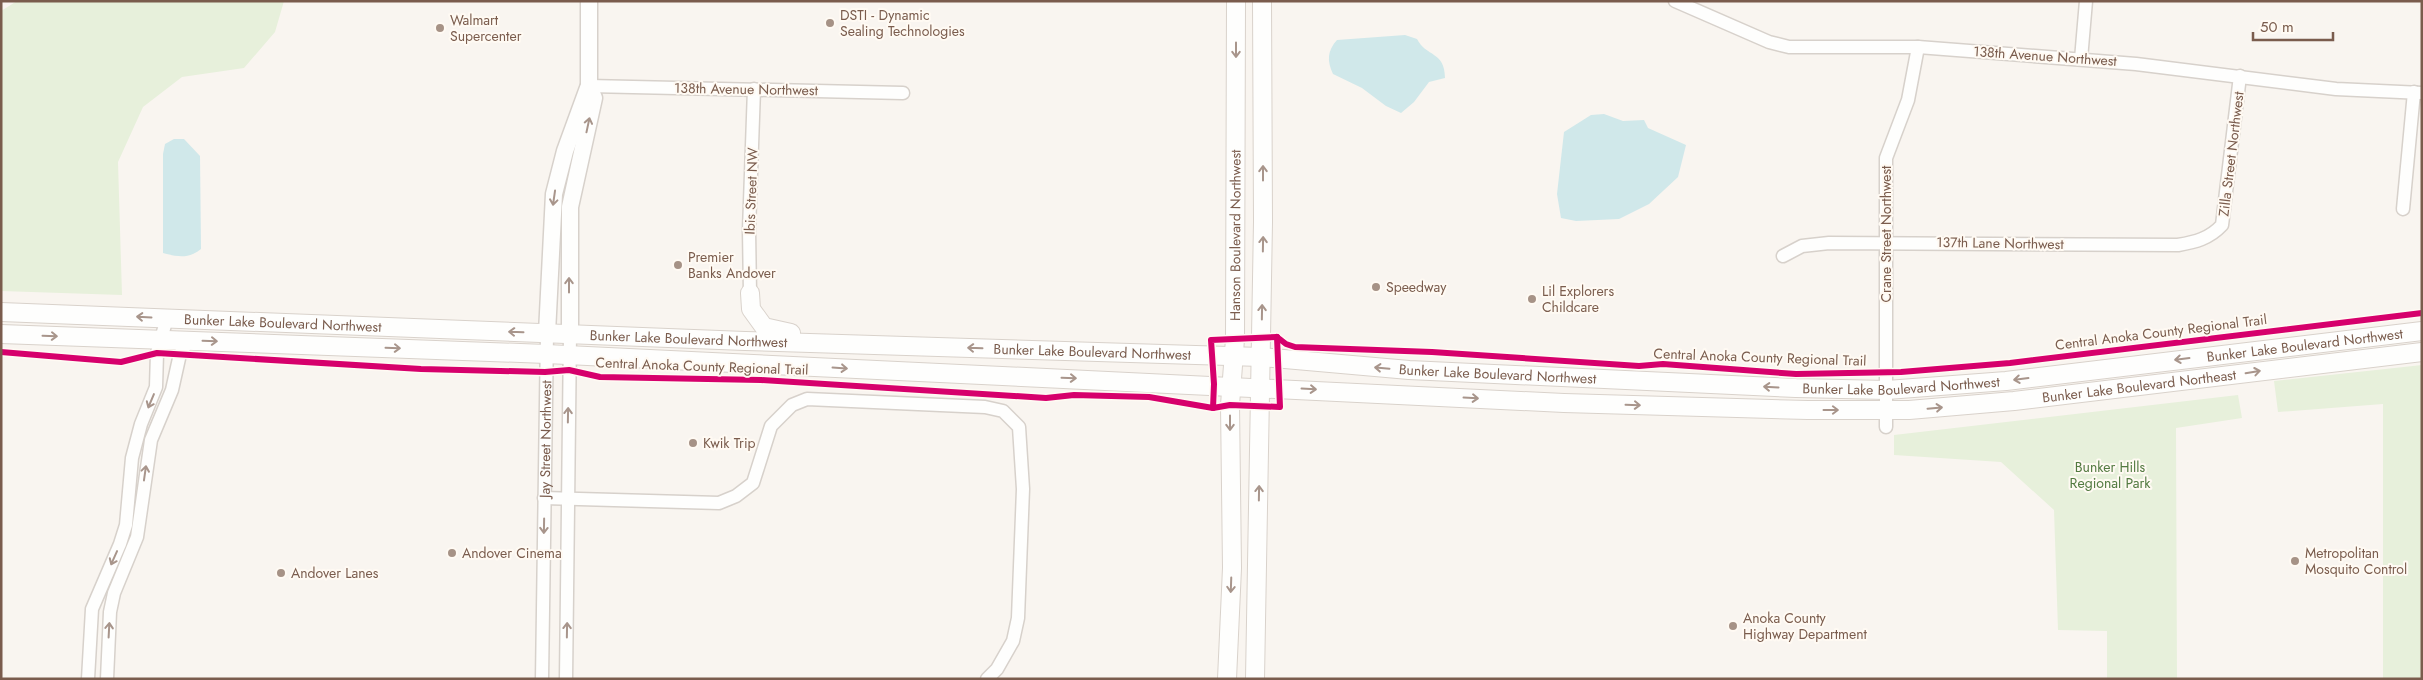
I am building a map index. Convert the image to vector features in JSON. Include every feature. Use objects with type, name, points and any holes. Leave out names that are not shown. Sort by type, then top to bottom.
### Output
[{"type":"main road","name":"Hanson Boulevard Northwest","points":[[1227,679],[1232,568],[1230,385],[1234,357],[1236,1]]},
{"type":"main road","name":"Hanson Boulevard Northwest","points":[[1255,679],[1261,357],[1262,1]]},
{"type":"main road","points":[[750,293],[751,309],[756,318],[764,327],[771,330],[842,336],[870,344]]},
{"type":"main road","name":"Bunker Lake Boulevard Northwest","points":[[1,312],[570,334],[1261,357],[1410,370],[1796,388],[1887,390],[2006,381],[2422,331]]},
{"type":"main road","name":"Bunker Lake Boulevard Northwest","points":[[1,334],[570,355],[922,373],[1260,386],[1564,403],[1856,410]]},
{"type":"main road","name":"Bunker Lake Boulevard Northeast","points":[[1856,410],[1886,418],[1909,410],[2057,397],[2419,352]]},
{"type":"street","name":"Jay Street Northwest","points":[[542,679],[546,354],[554,194],[565,151],[589,86],[589,1]]},
{"type":"street","name":"138th Avenue Northwest","points":[[1675,1],[1769,42],[1789,47],[1918,47],[2081,59],[2240,76],[2336,89],[2418,92]]},
{"type":"street","points":[[2081,59],[2086,1]]},
{"type":"street","name":"Crane Street Northwest","points":[[1886,418],[1886,158],[1908,100],[1918,47]]},
{"type":"street","name":"Zilla Street Northwest","points":[[2216,231],[2222,225],[2240,76]]},
{"type":"street","name":"Jay Street Northwest","points":[[566,679],[570,207],[594,98],[589,86]]},
{"type":"street","name":"138th Avenue Northwest","points":[[589,86],[903,92]]},
{"type":"street","name":"Ibis Street NW","points":[[750,293],[754,89]]},
{"type":"street","points":[[2403,209],[2418,92]]},
{"type":"street","name":"137th Lane Northwest","points":[[1783,256],[1802,246],[1829,243],[2178,246],[2199,241],[2216,231]]},
{"type":"street","points":[[88,679],[92,609],[120,544],[126,525],[132,458],[141,424],[156,387],[157,353],[167,318]]},
{"type":"street","points":[[107,679],[110,612],[114,593],[137,537],[151,440],[172,390],[180,354],[188,341]]},
{"type":"street","points":[[544,498],[719,503],[736,496],[753,483],[772,426],[792,405],[807,399],[984,407],[1004,411],[1019,427],[1023,489],[1018,618],[1013,641],[997,669],[987,679]]},
{"type":"green space","points":[[17,1],[284,1],[275,32],[244,68],[182,77],[143,107],[118,162],[122,295],[1,291],[1,11]]},
{"type":"green space","points":[[2422,365],[2422,679],[2383,679],[2383,404],[2278,412],[2274,381]]},
{"type":"green space","name":"Bunker Hills Regional Park","points":[[2238,395],[2242,418],[2176,428],[2177,679],[2107,679],[2107,631],[2058,630],[2054,510],[2001,462],[1894,455],[1894,435]]},
{"type":"water","points":[[1405,35],[1417,39],[1425,49],[1439,59],[1444,69],[1445,78],[1429,82],[1414,102],[1401,113],[1386,106],[1362,88],[1333,74],[1329,56],[1331,48],[1337,40]]},
{"type":"water","points":[[1604,114],[1623,121],[1644,120],[1648,128],[1686,145],[1678,177],[1649,204],[1619,219],[1576,221],[1561,218],[1557,194],[1564,132],[1591,115]]},
{"type":"water","points":[[174,139],[184,139],[200,156],[201,249],[188,256],[163,253],[163,154],[165,144]]},
{"type":"cycle path","name":"Central Anoka County Regional Trail","points":[[1277,337],[1286,344],[1295,347],[1432,352],[1639,366],[1663,364],[1796,374],[1901,372],[2010,363],[2422,313]]},
{"type":"cycle path","name":"Central Anoka County Regional Trail","points":[[1,352],[121,362],[157,353],[421,369],[545,372],[569,370],[600,377],[761,380],[1046,398],[1074,395],[1149,397],[1213,408],[1230,405],[1280,407],[1277,337]]},
{"type":"cycle path","points":[[1213,408],[1214,384],[1211,340],[1277,337]]},
{"type":"place","name":"DSTI - Dynamic Sealing Technologies","points":[[830,23]]},
{"type":"place","name":"Walmart Supercenter","points":[[440,28]]},
{"type":"place","name":"Premier Banks Andover","points":[[678,265]]},
{"type":"place","name":"Speedway","points":[[1376,287]]},
{"type":"place","name":"Lil Explorers Childcare","points":[[1532,299]]},
{"type":"place","name":"Kwik Trip","points":[[693,443]]},
{"type":"place","name":"Andover Cinema","points":[[452,553]]},
{"type":"place","name":"Metropolitan Mosquito Control","points":[[2295,561]]},
{"type":"place","name":"Andover Lanes","points":[[281,573]]},
{"type":"place","name":"Anoka County Highway Department","points":[[1733,626]]}]
